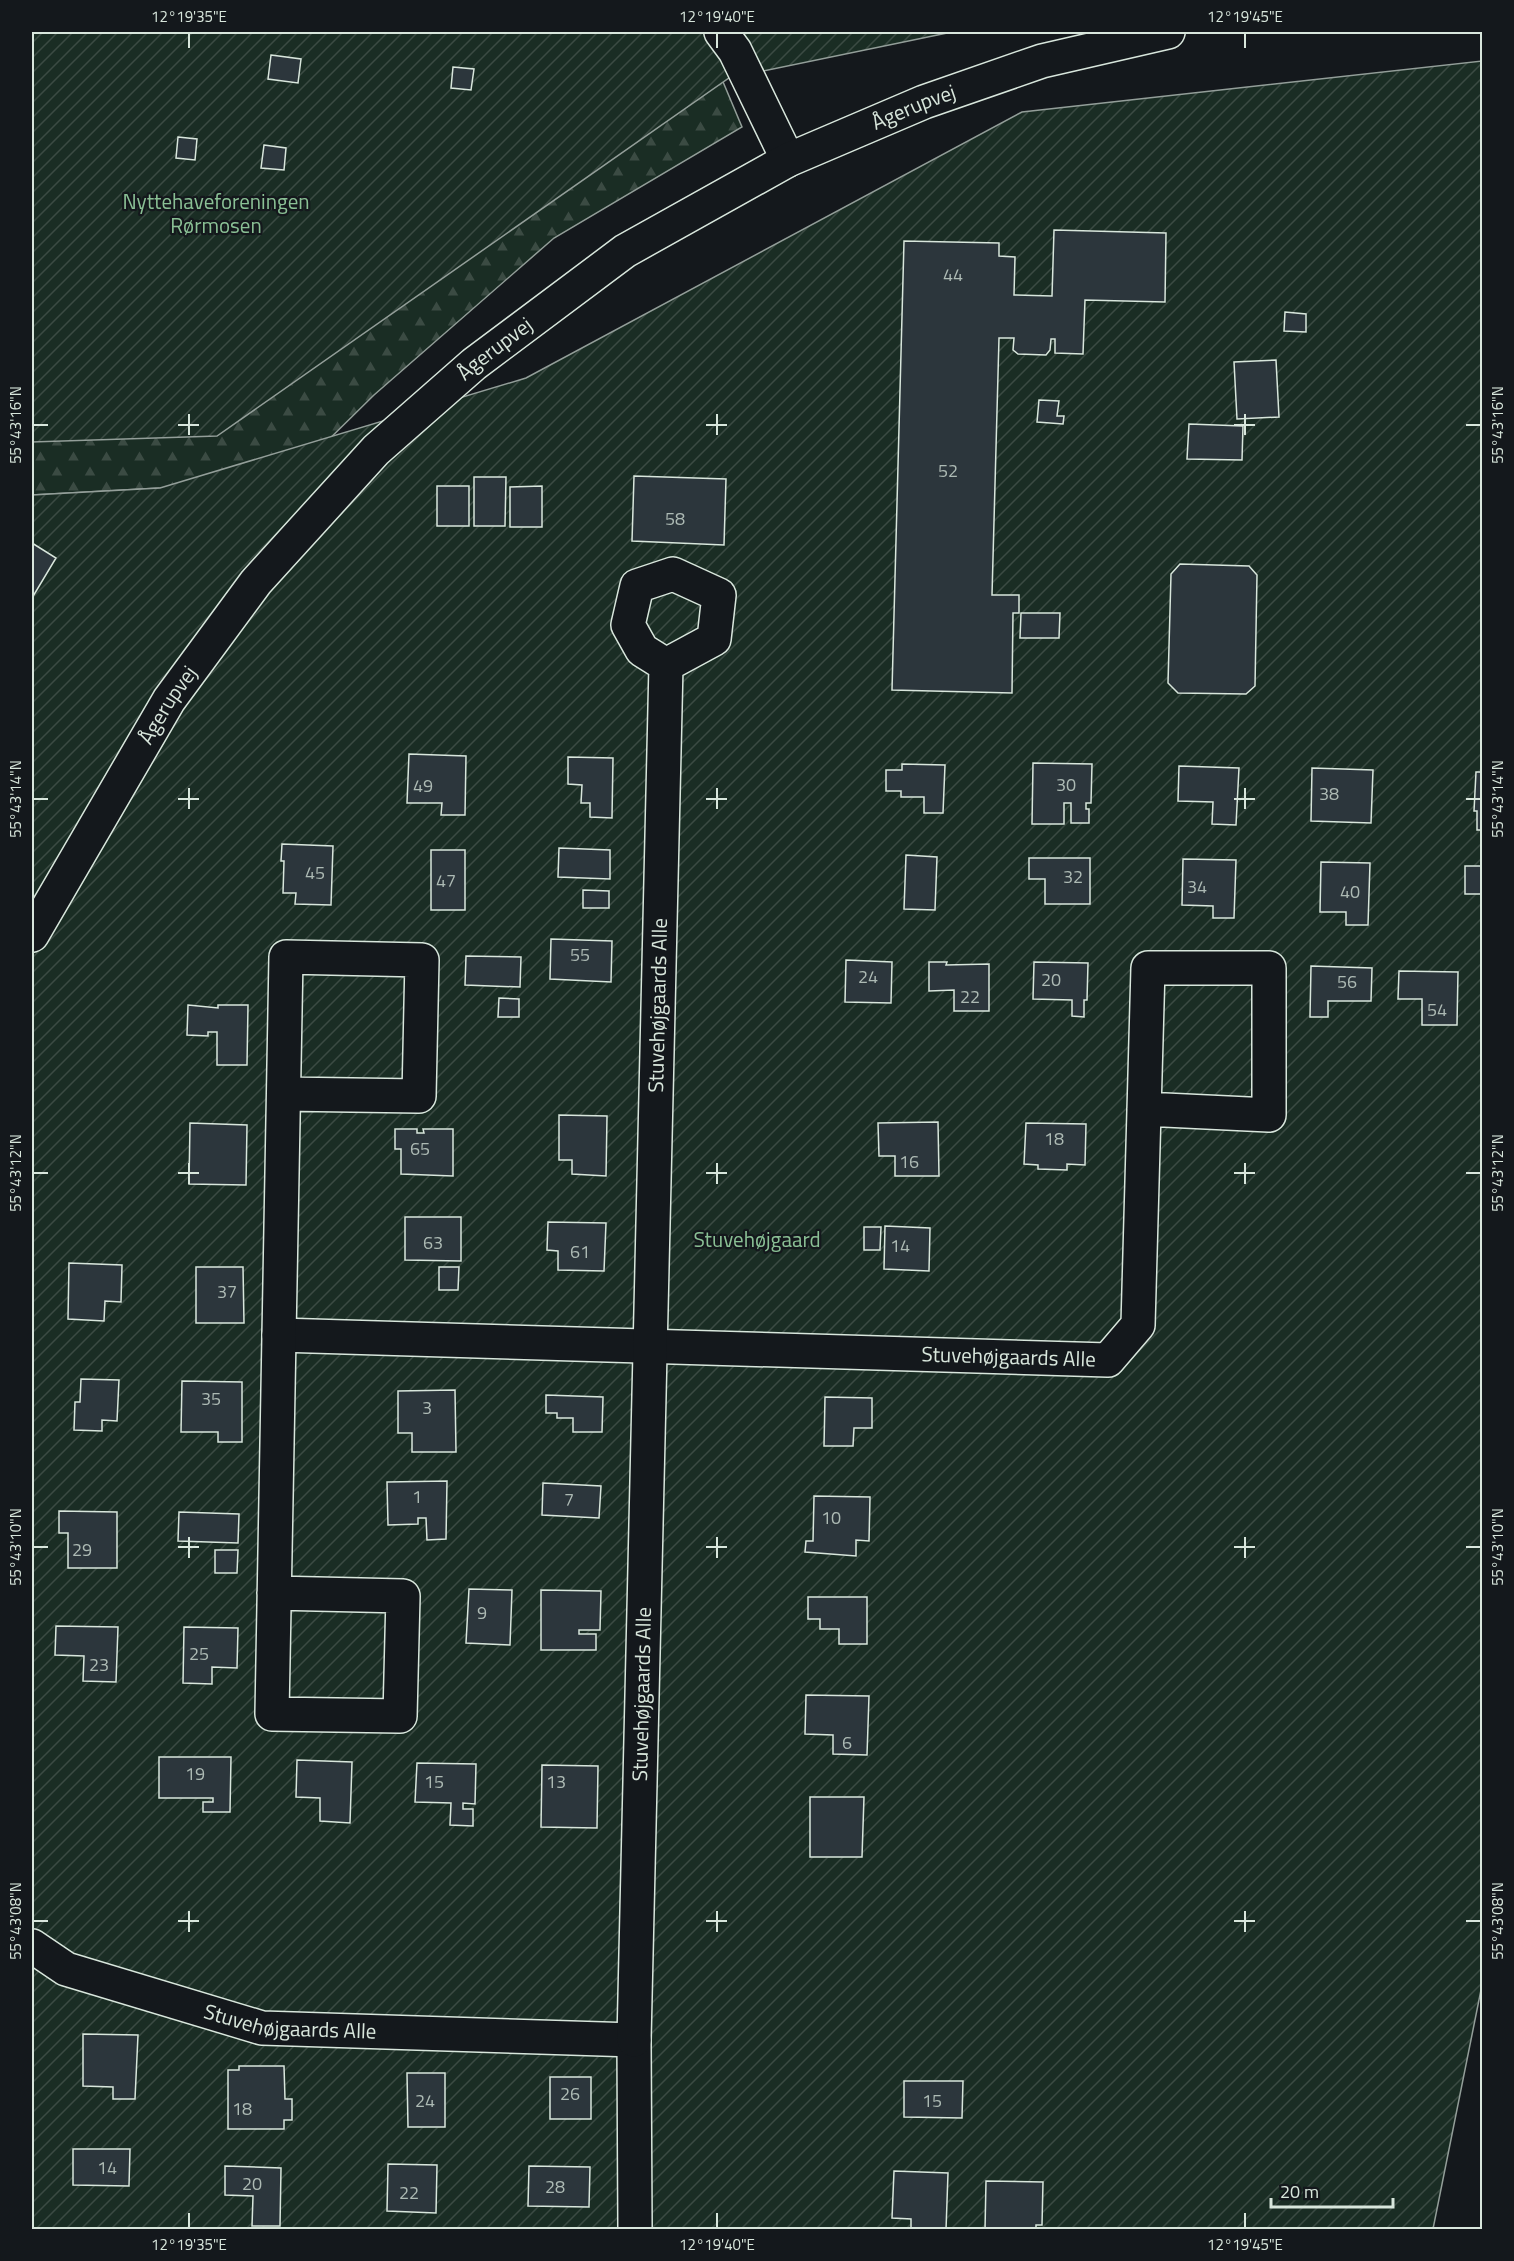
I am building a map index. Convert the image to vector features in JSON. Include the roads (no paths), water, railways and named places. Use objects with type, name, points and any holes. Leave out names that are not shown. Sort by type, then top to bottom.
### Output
[{"type":"street","points":[[721,32],[735,51],[788,160]]},
{"type":"street","name":"Ågerupvej","points":[[32,935],[169,700],[256,582],[376,450],[474,364],[625,250],[788,160],[924,102],[1031,65],[1168,32]]},
{"type":"street","name":"Stuvehøjgaards Alle","points":[[635,2229],[634,2040],[666,665]]},
{"type":"street","points":[[274,1593],[403,1596],[400,1716],[272,1714],[274,1593],[284,1094],[286,957],[422,960],[419,1096],[284,1094]]},
{"type":"street","name":"Stuvehøjgaards Alle","points":[[279,1335],[1108,1360],[1138,1324],[1144,1109],[1148,968],[1269,968],[1269,1115],[1144,1109]]},
{"type":"street","name":"Stuvehøjgaards Alle","points":[[32,1946],[66,1969],[262,2028],[634,2040]]},
{"type":"park label","name":"Nyttehaveforeningen Rørmosen","points":[[216,214]]},
{"type":"park label","name":"Stuvehøjgaard","points":[[757,1240]]}]
